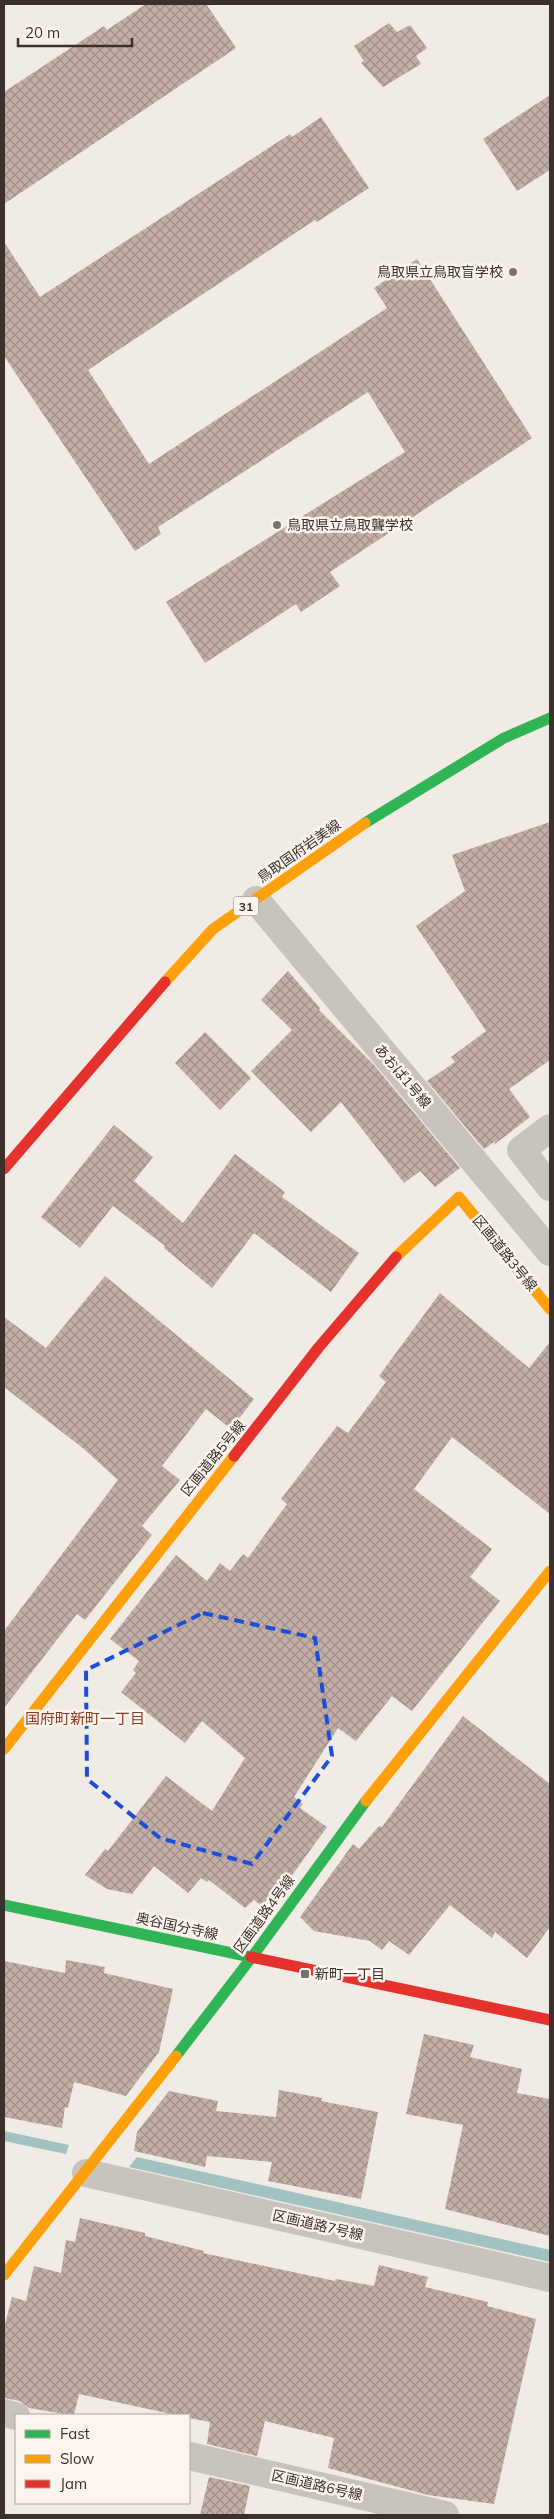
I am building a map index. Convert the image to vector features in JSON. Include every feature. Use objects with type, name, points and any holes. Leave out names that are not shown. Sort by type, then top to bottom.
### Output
[{"type":"street","name":"鳥取国府岩美線","points":[[4,1169],[115,1038],[213,929],[358,827],[504,738],[550,718]]},
{"type":"street","name":"あおば1号線","points":[[256,900],[550,1252]]},
{"type":"street","points":[[550,1128],[520,1150],[550,1187]]},
{"type":"street","name":"区画道路3号線","points":[[459,1197],[550,1309]]},
{"type":"street","name":"区画道路5号線","points":[[4,1749],[319,1347],[392,1261],[459,1197]]},
{"type":"street","name":"区画道路4号線","points":[[4,2276],[86,2173],[252,1957],[321,1860],[392,1767],[550,1571]]},
{"type":"street","name":"奥谷国分寺線","points":[[4,1905],[550,2020]]},
{"type":"street","name":"区画道路7号線","points":[[86,2173],[550,2278]]},
{"type":"street","name":"区画道路6号線","points":[[190,2456],[445,2515]]},
{"type":"highlighted area","points":[[203,1613],[315,1638],[332,1756],[252,1864],[160,1838],[87,1779],[86,1670]]},
{"type":"water","points":[[4,2131],[69,2145],[66,2154],[4,2141]]},
{"type":"water","points":[[137,2157],[550,2250],[550,2262],[129,2167]]},
{"type":"building","points":[[146,4],[206,4],[236,48],[4,204],[4,92],[104,26],[107,30]]},
{"type":"building","points":[[389,23],[397,32],[410,25],[427,48],[416,56],[421,64],[383,87],[361,63],[364,61],[354,46]]},
{"type":"building","points":[[550,95],[550,170],[517,191],[483,139]]},
{"type":"building","points":[[321,117],[369,188],[317,222],[315,220],[88,370],[149,464],[387,308],[374,288],[417,259],[532,438],[330,572],[340,586],[301,612],[296,604],[205,663],[166,602],[405,452],[368,392],[158,527],[161,534],[135,551],[4,356],[4,242],[40,297],[290,134],[292,137]]},
{"type":"building","points":[[550,822],[550,1060],[509,1089],[530,1117],[495,1144],[494,1142],[484,1149],[427,1081],[455,1062],[451,1057],[486,1031],[416,926],[465,891],[452,855]]},
{"type":"building","points":[[288,971],[320,1008],[319,1010],[374,1065],[460,1168],[435,1187],[420,1171],[404,1183],[341,1102],[311,1132],[251,1071],[292,1030],[261,1000]]},
{"type":"building","points":[[205,1032],[251,1078],[220,1110],[175,1063]]},
{"type":"building","points":[[114,1125],[153,1157],[134,1181],[183,1223],[235,1154],[285,1192],[282,1197],[359,1253],[331,1292],[254,1233],[212,1288],[164,1248],[165,1246],[113,1206],[80,1248],[41,1217]]},
{"type":"building","points":[[105,1276],[254,1399],[231,1429],[206,1409],[162,1466],[180,1480],[142,1526],[152,1535],[85,1620],[77,1614],[4,1708],[4,1631],[118,1480],[84,1449],[4,1387],[4,1317],[46,1348]]},
{"type":"building","points":[[440,1293],[529,1368],[550,1342],[550,1514],[452,1437],[414,1489],[492,1549],[470,1577],[500,1601],[412,1711],[392,1696],[356,1741],[338,1728],[294,1797],[303,1804],[300,1808],[327,1827],[277,1896],[273,1892],[262,1906],[254,1900],[245,1908],[209,1880],[207,1882],[201,1878],[188,1893],[154,1866],[132,1894],[107,1889],[85,1875],[105,1849],[108,1851],[166,1776],[212,1811],[245,1758],[202,1721],[185,1743],[121,1692],[136,1673],[133,1670],[139,1661],[110,1639],[176,1555],[207,1581],[220,1563],[230,1571],[243,1554],[248,1558],[287,1504],[281,1499],[337,1426],[348,1433],[386,1382],[379,1376]]},
{"type":"building","points":[[463,1716],[550,1784],[550,1927],[527,1958],[495,1932],[492,1938],[450,1905],[409,1955],[389,1941],[382,1950],[370,1941],[314,1931],[300,1917],[353,1844],[359,1849],[379,1826],[382,1827]]},
{"type":"building","points":[[66,1960],[105,1967],[104,1973],[173,1989],[159,2052],[126,2096],[74,2082],[68,2108],[65,2107],[62,2128],[4,2117],[4,1961],[65,1973]]},
{"type":"building","points":[[424,2034],[474,2045],[470,2057],[522,2069],[517,2093],[550,2099],[550,2236],[445,2209],[463,2125],[406,2114]]},
{"type":"building","points":[[279,2090],[322,2098],[321,2101],[378,2112],[361,2199],[268,2181],[272,2162],[207,2156],[205,2167],[134,2151],[137,2132],[169,2091],[218,2101],[216,2111],[276,2117]]},
{"type":"building","points":[[80,2218],[145,2233],[145,2236],[204,2251],[203,2253],[335,2281],[336,2279],[374,2286],[379,2265],[428,2277],[425,2287],[488,2302],[487,2306],[536,2319],[494,2504],[428,2495],[328,2468],[334,2438],[265,2421],[257,2456],[207,2444],[210,2422],[190,2418],[190,2414],[171,2414],[79,2394],[74,2414],[64,2414],[29,2408],[20,2401],[4,2398],[4,2328],[12,2297],[26,2301],[34,2266],[61,2273],[66,2240],[75,2242]]},
{"type":"building","points":[[209,2477],[250,2486],[244,2515],[200,2515]]},
{"type":"traffic: fast","points":[[365,823],[504,738],[550,718]]},
{"type":"traffic: fast","points":[[176,2056],[252,1957],[366,1801]]},
{"type":"traffic: fast","points":[[4,1905],[251,1957]]},
{"type":"traffic: slow","points":[[165,982],[213,929],[365,823]]},
{"type":"traffic: slow","points":[[396,1257],[459,1197],[550,1309]]},
{"type":"traffic: slow","points":[[4,1749],[234,1456]]},
{"type":"traffic: slow","points":[[366,1801],[550,1571]]},
{"type":"traffic: slow","points":[[4,2275],[176,2056]]},
{"type":"traffic: jam","points":[[4,1169],[165,982]]},
{"type":"traffic: jam","points":[[234,1456],[319,1347],[396,1257]]},
{"type":"traffic: jam","points":[[251,1957],[550,2020]]},
{"type":"place","name":"鳥取県立鳥取盲学校","points":[[513,272]]},
{"type":"place","name":"鳥取県立鳥取聾学校","points":[[277,525]]},
{"type":"place","name":"新町一丁目","points":[[305,1974]]},
{"type":"district","name":"国府町新町一丁目","points":[[85,1718]]}]
